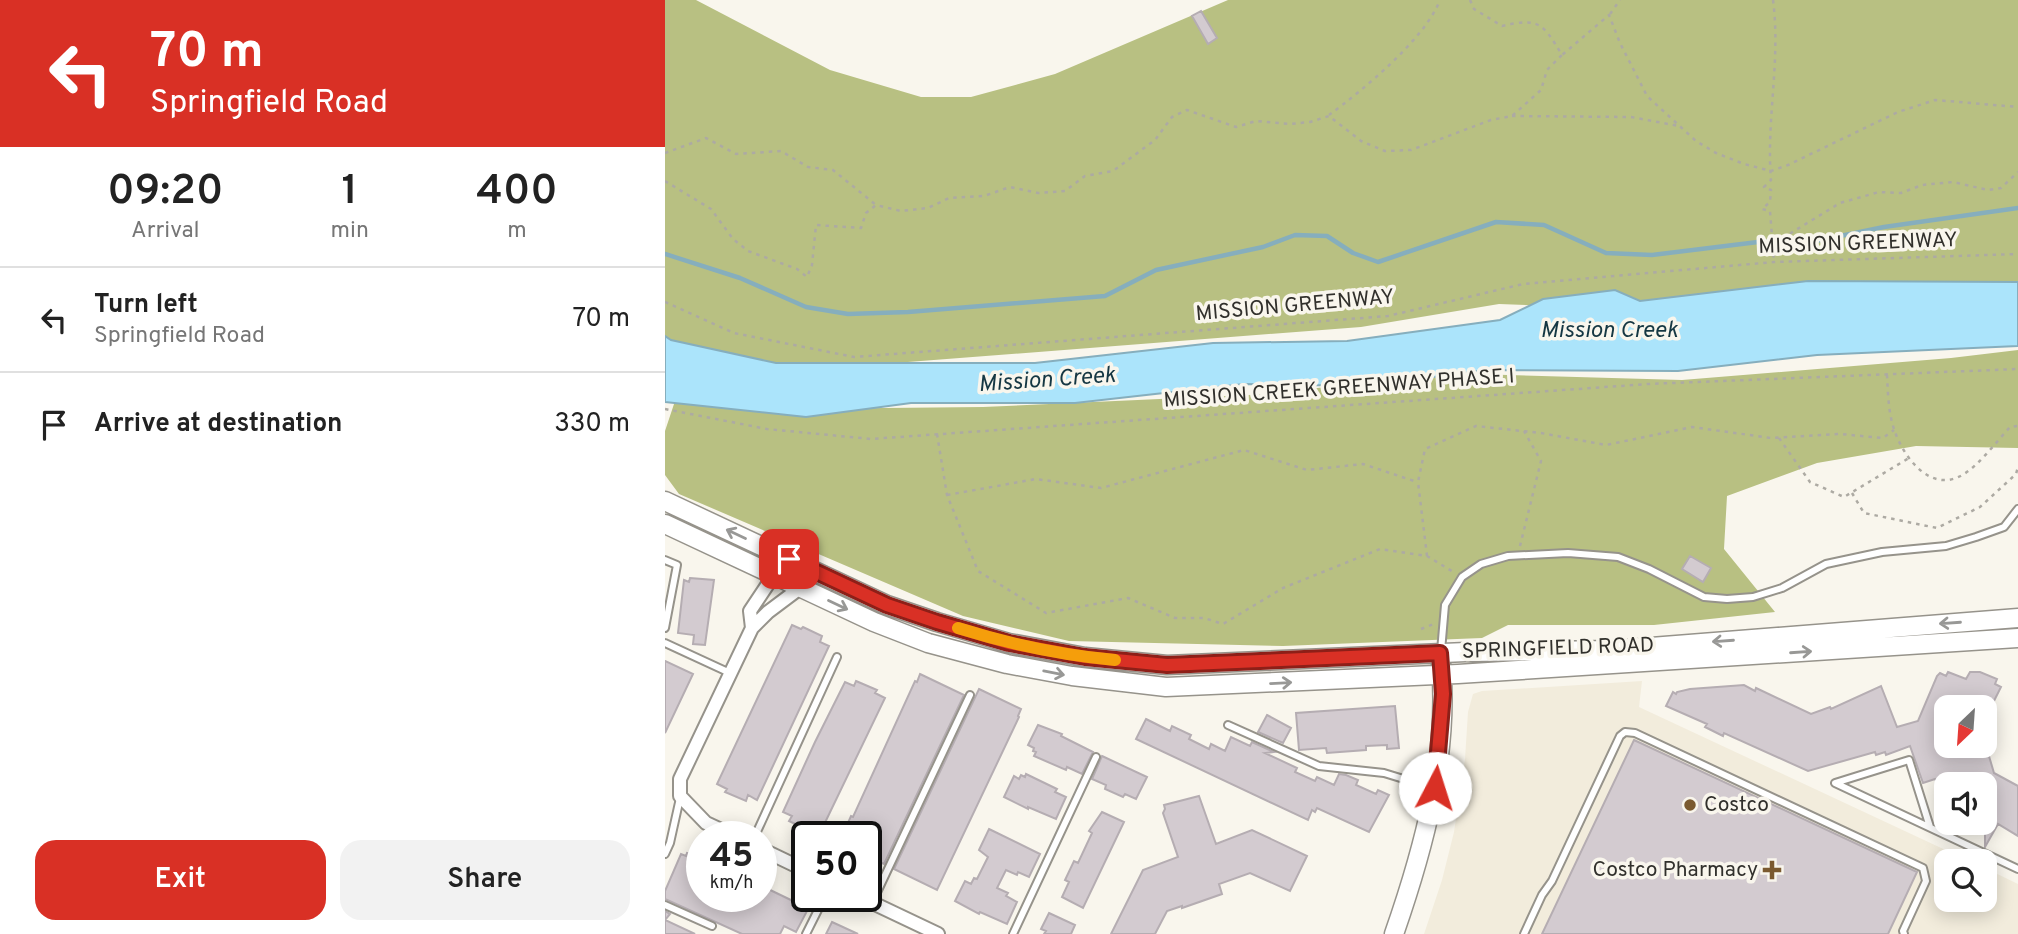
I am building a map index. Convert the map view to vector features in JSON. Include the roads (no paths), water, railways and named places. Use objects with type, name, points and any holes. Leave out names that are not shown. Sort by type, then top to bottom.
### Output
[{"type":"main road","name":"SPRINGFIELD ROAD","points":[[665,501],[887,605],[925,618],[1009,643],[1085,657],[1167,665],[1440,653],[1613,650],[2018,618]]},
{"type":"main road","name":"SPRINGFIELD ROAD","points":[[665,524],[874,622],[928,643],[1007,664],[1072,676],[1178,687],[1442,675],[2018,638]]},
{"type":"main road","points":[[1394,934],[1417,868],[1435,788],[1443,694],[1440,653]]},
{"type":"street","points":[[752,628],[750,611],[774,575],[789,559]]},
{"type":"street","points":[[704,821],[680,796],[680,779],[752,628],[800,588]]},
{"type":"street","points":[[882,908],[938,934]]},
{"type":"lane","points":[[1440,653],[1445,605],[1462,577],[1481,564],[1518,556],[1567,553],[1618,557],[1649,569],[1704,597],[1753,597],[1782,588],[1826,564],[1882,552],[1946,546],[1976,537],[2004,527],[2018,509]]},
{"type":"lane","points":[[665,560],[677,565],[665,628]]},
{"type":"lane","points":[[665,643],[730,673]]},
{"type":"lane","points":[[762,821],[837,657]]},
{"type":"lane","points":[[882,882],[969,695]]},
{"type":"lane","points":[[1228,725],[1319,766],[1384,773],[1435,788]]},
{"type":"lane","points":[[1524,934],[1620,736],[1625,732],[1635,733],[1923,868],[1926,881],[1904,934]]},
{"type":"lane","points":[[1013,934],[1095,757]]},
{"type":"lane","points":[[1930,827],[1909,760],[1835,783],[2018,869]]},
{"type":"lane","points":[[665,855],[670,844],[680,796]]},
{"type":"lane","points":[[665,905],[712,926]]},
{"type":"lane","points":[[806,934],[816,912]]},
{"type":"water","name":"Mission Creek","points":[[1808,281],[2018,282],[2018,346],[1817,355],[1678,371],[1485,370],[1367,386],[1244,384],[1075,403],[911,403],[806,417],[665,402],[665,336],[671,340],[776,363],[1035,363],[1213,343],[1347,341],[1500,320],[1543,299],[1615,290],[1640,301]]},
{"type":"waterway","points":[[665,254],[740,278],[806,307],[848,314],[908,312],[1105,296],[1156,270],[1263,247],[1295,235],[1327,236],[1353,253],[1378,262],[1496,222],[1544,225],[1606,253],[1652,255],[1758,242],[1816,241],[1884,227],[2018,208]]},
{"type":"place","name":"Costco","points":[[1690,805]]},
{"type":"place","name":"Costco Pharmacy","points":[[1772,870]]}]
